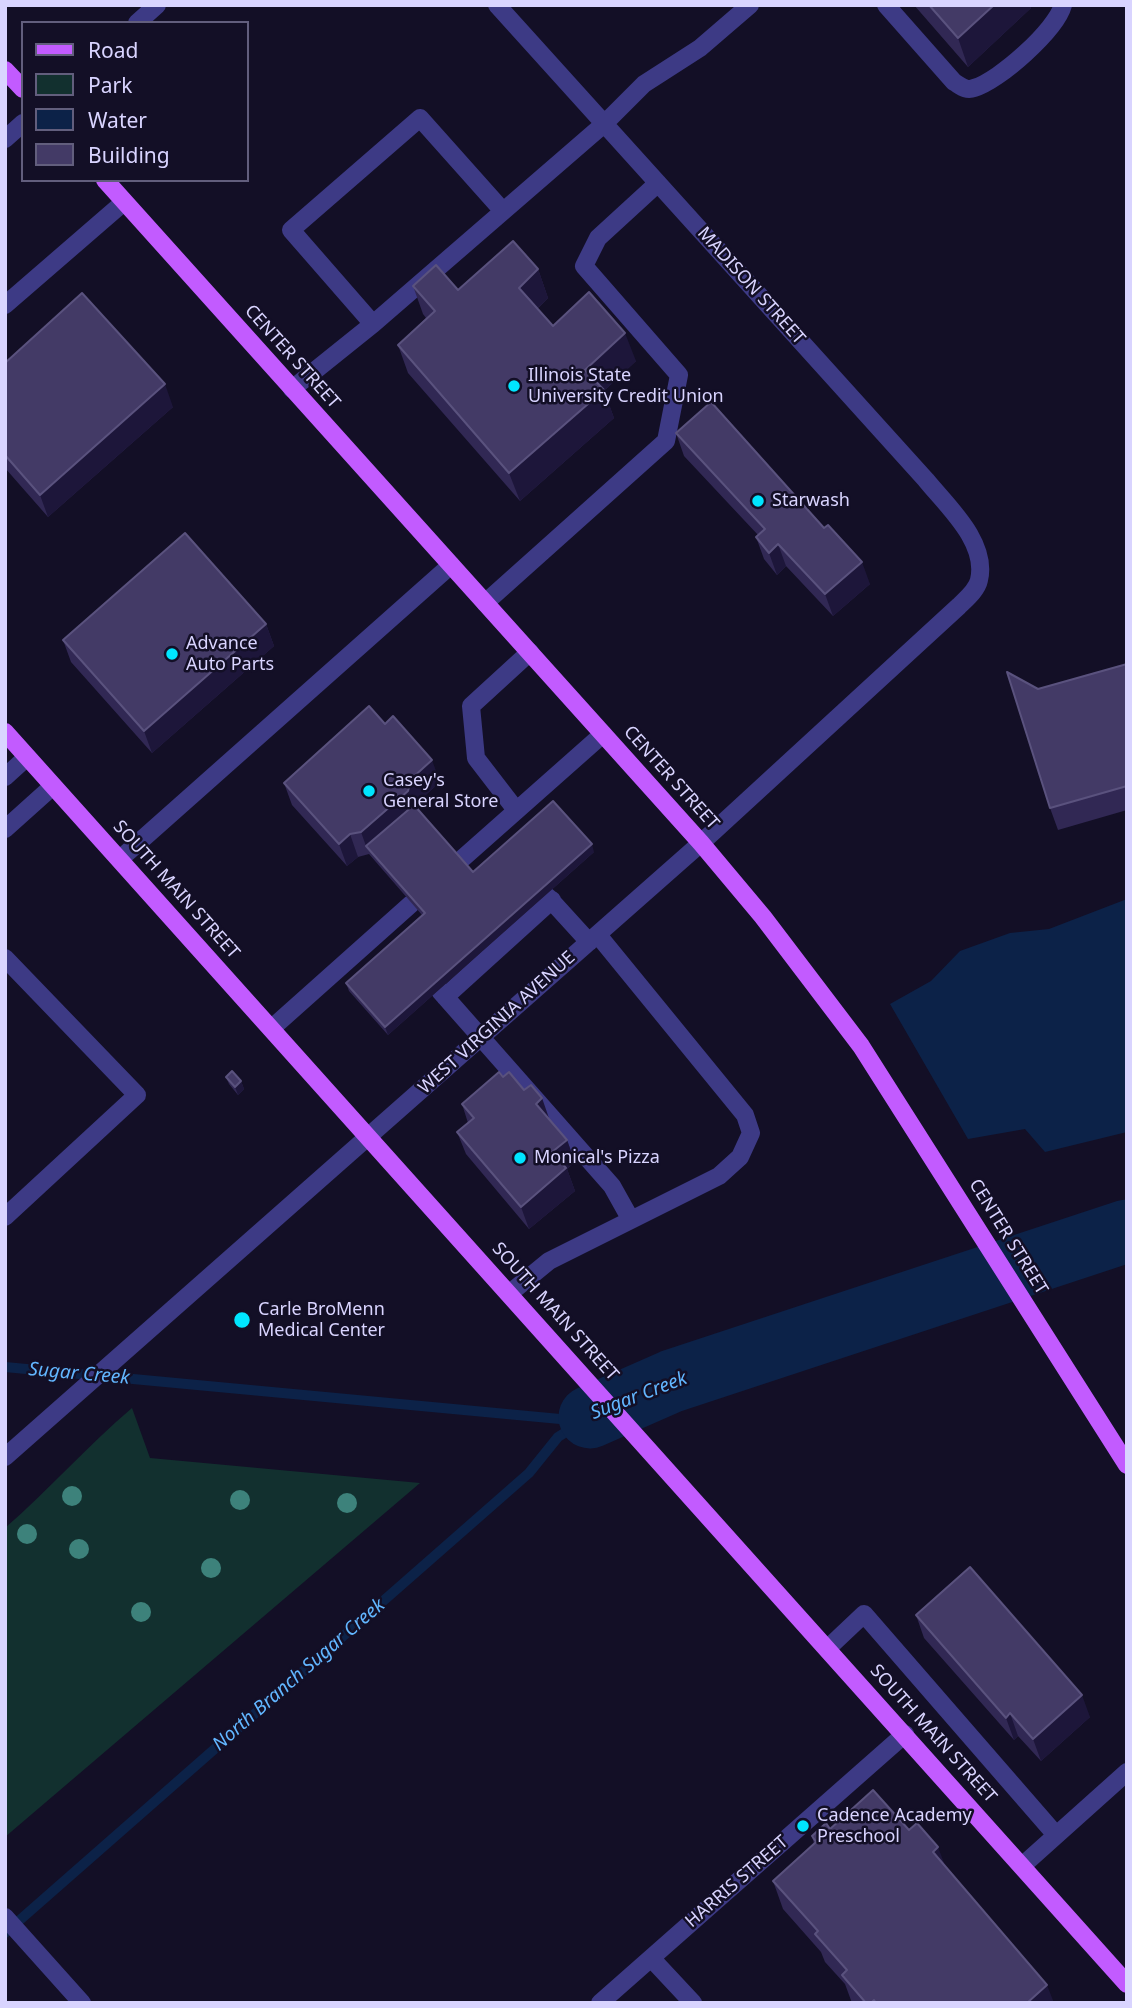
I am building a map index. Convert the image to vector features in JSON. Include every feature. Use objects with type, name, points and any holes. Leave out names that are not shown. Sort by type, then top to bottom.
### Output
[{"type":"main road","points":[[5,70],[21,87]]},
{"type":"main road","name":"CENTER STREET","points":[[107,182],[701,843],[763,917],[861,1046],[1127,1465]]},
{"type":"main road","name":"SOUTH MAIN STREET","points":[[5,732],[693,1496],[1127,1984]]},
{"type":"street","points":[[140,21],[157,5]]},
{"type":"street","name":"MADISON STREET","points":[[496,5],[926,480],[965,527],[978,556],[979,580]]},
{"type":"street","points":[[292,389],[373,324],[604,124],[645,85],[700,48],[750,5]]},
{"type":"street","points":[[886,5],[954,82],[964,89],[972,89],[994,78],[1037,40],[1060,7]]},
{"type":"street","points":[[373,324],[291,230],[420,118],[502,210]]},
{"type":"street","points":[[5,139],[21,125]]},
{"type":"street","points":[[485,603],[666,441],[679,374],[584,266],[598,238],[658,183]]},
{"type":"street","points":[[5,305],[124,202]]},
{"type":"street","points":[[120,859],[451,565]]},
{"type":"street","name":"WEST VIRGINIA AVENUE","points":[[5,1457],[701,843],[959,606],[979,580]]},
{"type":"street","points":[[516,810],[476,758],[471,706],[530,652]]},
{"type":"street","points":[[463,858],[603,734]]},
{"type":"street","points":[[5,777],[27,757]]},
{"type":"street","points":[[5,829],[53,786]]},
{"type":"street","points":[[490,833],[505,849]]},
{"type":"street","points":[[510,1293],[550,1261],[719,1176],[740,1157],[751,1133],[745,1115],[593,938],[550,899],[442,994],[612,1186],[631,1220]]},
{"type":"street","points":[[272,1028],[411,904]]},
{"type":"street","points":[[384,928],[398,945]]},
{"type":"street","points":[[5,958],[136,1095],[5,1217]]},
{"type":"street","points":[[828,1648],[864,1614],[1056,1835]]},
{"type":"street","name":"HARRIS STREET","points":[[600,2003],[905,1734]]},
{"type":"street","points":[[1022,1866],[1127,1772]]},
{"type":"street","points":[[5,1917],[82,2003]]},
{"type":"street","points":[[651,1958],[693,2003]]},
{"type":"green space","points":[[132,1408],[150,1458],[420,1483],[5,1837],[5,1528]]},
{"type":"water","points":[[1127,899],[1127,1132],[1045,1152],[1025,1129],[968,1139],[890,1004],[931,981],[960,951],[1010,933],[1049,929]]},
{"type":"building","points":[[929,5],[994,5],[958,38]]},
{"type":"building","name":"Illinois State University Credit Union","points":[[513,241],[538,269],[519,288],[553,326],[589,292],[625,333],[585,370],[604,390],[509,473],[398,345],[435,311],[413,286],[436,265],[458,290]]},
{"type":"building","points":[[82,293],[165,384],[40,495],[5,455],[5,363]]},
{"type":"building","name":"Starwash","points":[[711,402],[824,528],[828,525],[862,562],[825,594],[778,544],[769,553],[756,537],[765,529],[676,433]]},
{"type":"building","name":"Advance Auto Parts","points":[[185,533],[266,624],[144,731],[63,640]]},
{"type":"building","points":[[1127,664],[1127,786],[1050,808],[1007,672],[1038,689]]},
{"type":"building","name":"Casey's General Store","points":[[369,706],[385,724],[393,716],[432,760],[411,779],[408,791],[361,832],[350,834],[339,844],[284,783]]},
{"type":"building","name":"Casey's General Store","points":[[553,801],[592,844],[385,1027],[346,983],[425,913],[366,846],[414,805],[473,872]]},
{"type":"building","points":[[232,1071],[241,1081],[235,1087],[226,1077]]},
{"type":"building","name":"Monical's Pizza","points":[[499,1072],[503,1077],[509,1072],[524,1090],[531,1085],[542,1098],[536,1104],[567,1140],[552,1152],[566,1168],[521,1207],[457,1132],[474,1118],[462,1104]]},
{"type":"building","points":[[970,1567],[1082,1695],[1033,1739],[1010,1713],[1006,1718],[916,1615]]},
{"type":"building","points":[[873,1790],[909,1830],[917,1823],[938,1847],[933,1852],[1047,1985],[1027,2003],[876,2003],[874,2000],[866,2003],[842,1975],[847,1970],[815,1934],[818,1931],[773,1881],[816,1842],[812,1836],[826,1823],[830,1829]]},
{"type":"waterway","name":"Sugar Creek","points":[[590,1417],[672,1381],[1127,1231]]},
{"type":"waterway","name":"Sugar Creek","points":[[5,1367],[560,1419],[588,1417]]},
{"type":"waterway","name":"North Branch Sugar Creek","points":[[5,1933],[529,1473],[558,1437],[590,1417]]},
{"type":"place","name":"Illinois State University Credit Union","points":[[514,386]]},
{"type":"place","name":"Starwash","points":[[758,501]]},
{"type":"place","name":"Advance Auto Parts","points":[[172,654]]},
{"type":"place","name":"Casey's General Store","points":[[369,791]]},
{"type":"place","name":"Monical's Pizza","points":[[520,1158]]},
{"type":"place","name":"Carle BroMenn Medical Center","points":[[242,1320]]},
{"type":"place","name":"Cadence Academy Preschool","points":[[803,1826]]}]
